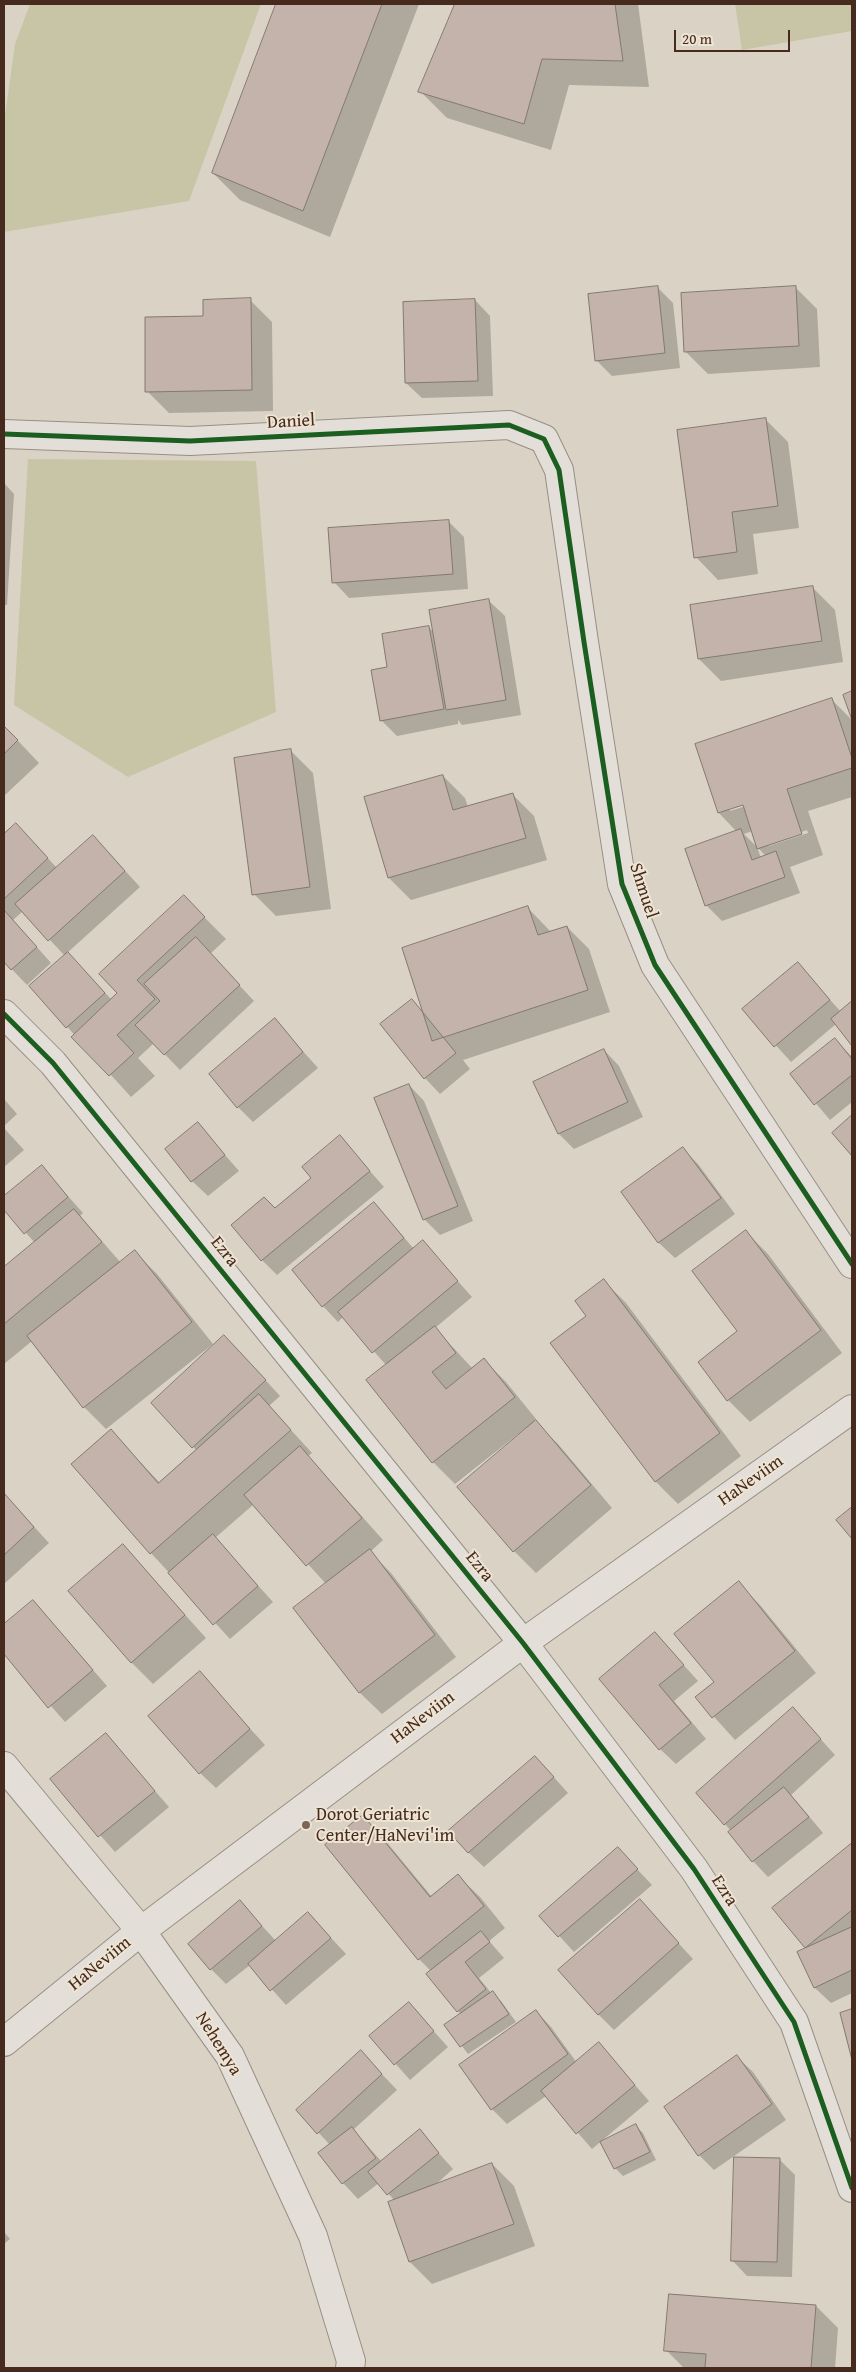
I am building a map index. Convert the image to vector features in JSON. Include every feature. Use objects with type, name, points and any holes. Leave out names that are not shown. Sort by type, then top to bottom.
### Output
[{"type":"street","name":"Daniel","points":[[4,434],[190,441],[509,425],[544,439],[559,470]]},
{"type":"street","name":"Shmuel","points":[[559,470],[622,884],[655,965],[852,1264]]},
{"type":"street","name":"Ezra","points":[[4,1014],[53,1063],[523,1643],[694,1869],[794,2022],[852,2188]]},
{"type":"street","name":"HaNeviim","points":[[4,2042],[141,1931],[523,1643],[852,1409]]},
{"type":"street","name":"Nehemya","points":[[4,1766],[141,1931],[230,2056],[313,2236],[350,2361],[350,2368]]},
{"type":"shaded area","points":[[30,4],[261,4],[189,201],[4,232],[4,123],[15,44]]},
{"type":"shaded area","points":[[735,4],[852,4],[852,31],[742,50]]},
{"type":"shaded area","points":[[28,459],[256,461],[276,712],[128,777],[14,705]]},
{"type":"building","points":[[276,4],[382,4],[303,211],[212,173]]},
{"type":"building","points":[[455,4],[615,4],[623,61],[542,59],[524,124],[418,92]]},
{"type":"building","points":[[658,286],[665,353],[595,361],[588,294]]},
{"type":"building","points":[[796,286],[799,346],[684,352],[681,293]]},
{"type":"building","points":[[251,298],[252,390],[145,392],[145,317],[203,316],[203,300]]},
{"type":"building","points":[[475,299],[478,381],[405,383],[403,302]]},
{"type":"building","points":[[766,418],[778,506],[732,512],[737,552],[694,558],[677,430]]},
{"type":"building","points":[[449,520],[453,574],[332,583],[328,528]]},
{"type":"building","points":[[813,586],[822,641],[698,659],[690,605]]},
{"type":"building","points":[[489,599],[506,700],[446,710],[429,610]]},
{"type":"building","points":[[429,626],[444,709],[380,721],[371,670],[387,667],[382,634]]},
{"type":"building","points":[[852,691],[852,720],[843,695]]},
{"type":"building","points":[[832,698],[852,758],[852,768],[787,789],[802,834],[757,849],[743,805],[718,813],[695,744]]},
{"type":"building","points":[[4,726],[18,740],[4,754]]},
{"type":"building","points":[[291,749],[310,887],[252,895],[234,758]]},
{"type":"building","points":[[443,775],[453,810],[513,793],[526,838],[388,878],[364,797]]},
{"type":"building","points":[[16,823],[48,858],[4,899],[4,834]]},
{"type":"building","points":[[741,829],[752,860],[776,851],[785,877],[705,906],[685,849]]},
{"type":"building","points":[[93,835],[125,871],[48,941],[15,904]]},
{"type":"building","points":[[184,895],[205,917],[137,980],[155,999],[117,1035],[134,1053],[109,1076],[71,1037],[117,993],[99,974]]},
{"type":"building","points":[[528,906],[538,935],[567,926],[588,990],[432,1041],[402,948]]},
{"type":"building","points":[[4,910],[37,947],[11,970],[4,962]]},
{"type":"building","points":[[196,937],[240,985],[164,1055],[135,1025],[160,1001],[144,984]]},
{"type":"building","points":[[68,952],[105,993],[66,1028],[29,986]]},
{"type":"building","points":[[798,962],[830,1000],[774,1047],[742,1009]]},
{"type":"building","points":[[412,999],[456,1053],[424,1079],[380,1024]]},
{"type":"building","points":[[852,1001],[852,1046],[831,1019]]},
{"type":"building","points":[[275,1018],[303,1052],[237,1108],[209,1074]]},
{"type":"building","points":[[835,1038],[852,1059],[852,1075],[814,1105],[790,1074]]},
{"type":"building","points":[[604,1049],[628,1102],[558,1134],[533,1082]]},
{"type":"building","points":[[409,1084],[458,1206],[423,1220],[374,1098]]},
{"type":"building","points":[[852,1115],[852,1156],[832,1133]]},
{"type":"building","points":[[198,1122],[225,1155],[191,1182],[165,1149]]},
{"type":"building","points":[[340,1135],[370,1171],[261,1261],[231,1225],[264,1197],[275,1208],[311,1178],[302,1167]]},
{"type":"building","points":[[683,1147],[721,1198],[658,1243],[621,1192]]},
{"type":"building","points":[[42,1165],[68,1197],[24,1234],[4,1210],[4,1196]]},
{"type":"building","points":[[374,1202],[404,1238],[322,1307],[292,1270]]},
{"type":"building","points":[[74,1209],[102,1242],[4,1324],[4,1267]]},
{"type":"building","points":[[746,1230],[821,1330],[727,1401],[698,1362],[737,1331],[692,1271]]},
{"type":"building","points":[[423,1240],[458,1281],[372,1353],[338,1312]]},
{"type":"building","points":[[135,1250],[192,1322],[83,1408],[27,1336]]},
{"type":"building","points":[[604,1279],[720,1433],[655,1482],[550,1343],[586,1316],[575,1301]]},
{"type":"building","points":[[435,1326],[456,1353],[432,1372],[446,1389],[484,1358],[515,1397],[432,1463],[366,1380]]},
{"type":"building","points":[[224,1335],[266,1380],[192,1448],[151,1403]]},
{"type":"building","points":[[259,1394],[291,1430],[150,1554],[71,1464],[111,1429],[158,1483]]},
{"type":"building","points":[[536,1420],[591,1485],[513,1552],[457,1487]]},
{"type":"building","points":[[300,1446],[362,1518],[306,1566],[244,1495]]},
{"type":"building","points":[[4,1493],[34,1527],[4,1555]]},
{"type":"building","points":[[852,1507],[852,1539],[836,1520]]},
{"type":"building","points":[[213,1534],[258,1586],[213,1625],[168,1573]]},
{"type":"building","points":[[123,1544],[185,1615],[131,1663],[68,1591]]},
{"type":"building","points":[[370,1549],[435,1635],[359,1693],[293,1608]]},
{"type":"building","points":[[739,1581],[795,1651],[712,1718],[695,1697],[714,1682],[674,1634]]},
{"type":"building","points":[[33,1600],[93,1670],[48,1708],[4,1654],[4,1624]]},
{"type":"building","points":[[655,1632],[684,1665],[659,1685],[691,1723],[659,1750],[599,1679]]},
{"type":"building","points":[[200,1671],[250,1729],[199,1774],[148,1716]]},
{"type":"building","points":[[793,1707],[821,1739],[724,1825],[696,1793]]},
{"type":"building","points":[[106,1733],[155,1791],[98,1837],[50,1779]]},
{"type":"building","points":[[535,1756],[554,1777],[468,1853],[448,1831]]},
{"type":"building","points":[[784,1787],[809,1817],[752,1862],[728,1832]]},
{"type":"building","points":[[363,1815],[430,1897],[458,1874],[484,1906],[418,1960],[325,1845]]},
{"type":"building","points":[[852,1843],[852,1910],[805,1948],[772,1908]]},
{"type":"building","points":[[618,1847],[638,1869],[558,1937],[539,1916]]},
{"type":"building","points":[[640,1899],[679,1943],[598,2015],[558,1970]]},
{"type":"building","points":[[240,1900],[262,1926],[210,1970],[188,1944]]},
{"type":"building","points":[[308,1912],[331,1938],[270,1991],[248,1964]]},
{"type":"building","points":[[852,1927],[852,1970],[814,1988],[797,1952]]},
{"type":"building","points":[[481,1931],[490,1942],[465,1962],[486,1989],[457,2012],[426,1974]]},
{"type":"building","points":[[493,1991],[509,2014],[460,2047],[444,2025]]},
{"type":"building","points":[[409,2002],[434,2031],[394,2065],[369,2036]]},
{"type":"building","points":[[852,2009],[852,2060],[840,2013]]},
{"type":"building","points":[[536,2010],[568,2054],[491,2110],[459,2065]]},
{"type":"building","points":[[599,2042],[635,2085],[576,2134],[541,2091]]},
{"type":"building","points":[[361,2050],[382,2074],[317,2134],[296,2110]]},
{"type":"building","points":[[737,2055],[772,2104],[698,2156],[664,2107]]},
{"type":"building","points":[[636,2124],[650,2152],[614,2169],[600,2142]]},
{"type":"building","points":[[352,2127],[376,2158],[342,2184],[318,2153]]},
{"type":"building","points":[[420,2129],[439,2153],[387,2195],[368,2172]]},
{"type":"building","points":[[734,2157],[780,2158],[777,2262],[731,2261]]},
{"type":"building","points":[[492,2163],[514,2224],[409,2262],[388,2202]]},
{"type":"building","points":[[669,2294],[816,2305],[811,2368],[705,2368],[706,2354],[664,2351]]},
{"type":"cycle path","points":[[4,434],[190,441],[509,425],[544,439],[559,470],[622,884],[655,965],[852,1264]]},
{"type":"cycle path","points":[[4,1014],[53,1063],[523,1643],[694,1869],[794,2022],[852,2188]]},
{"type":"place","name":"Dorot Geriatric Center/HaNevi'im","points":[[306,1825]]}]
